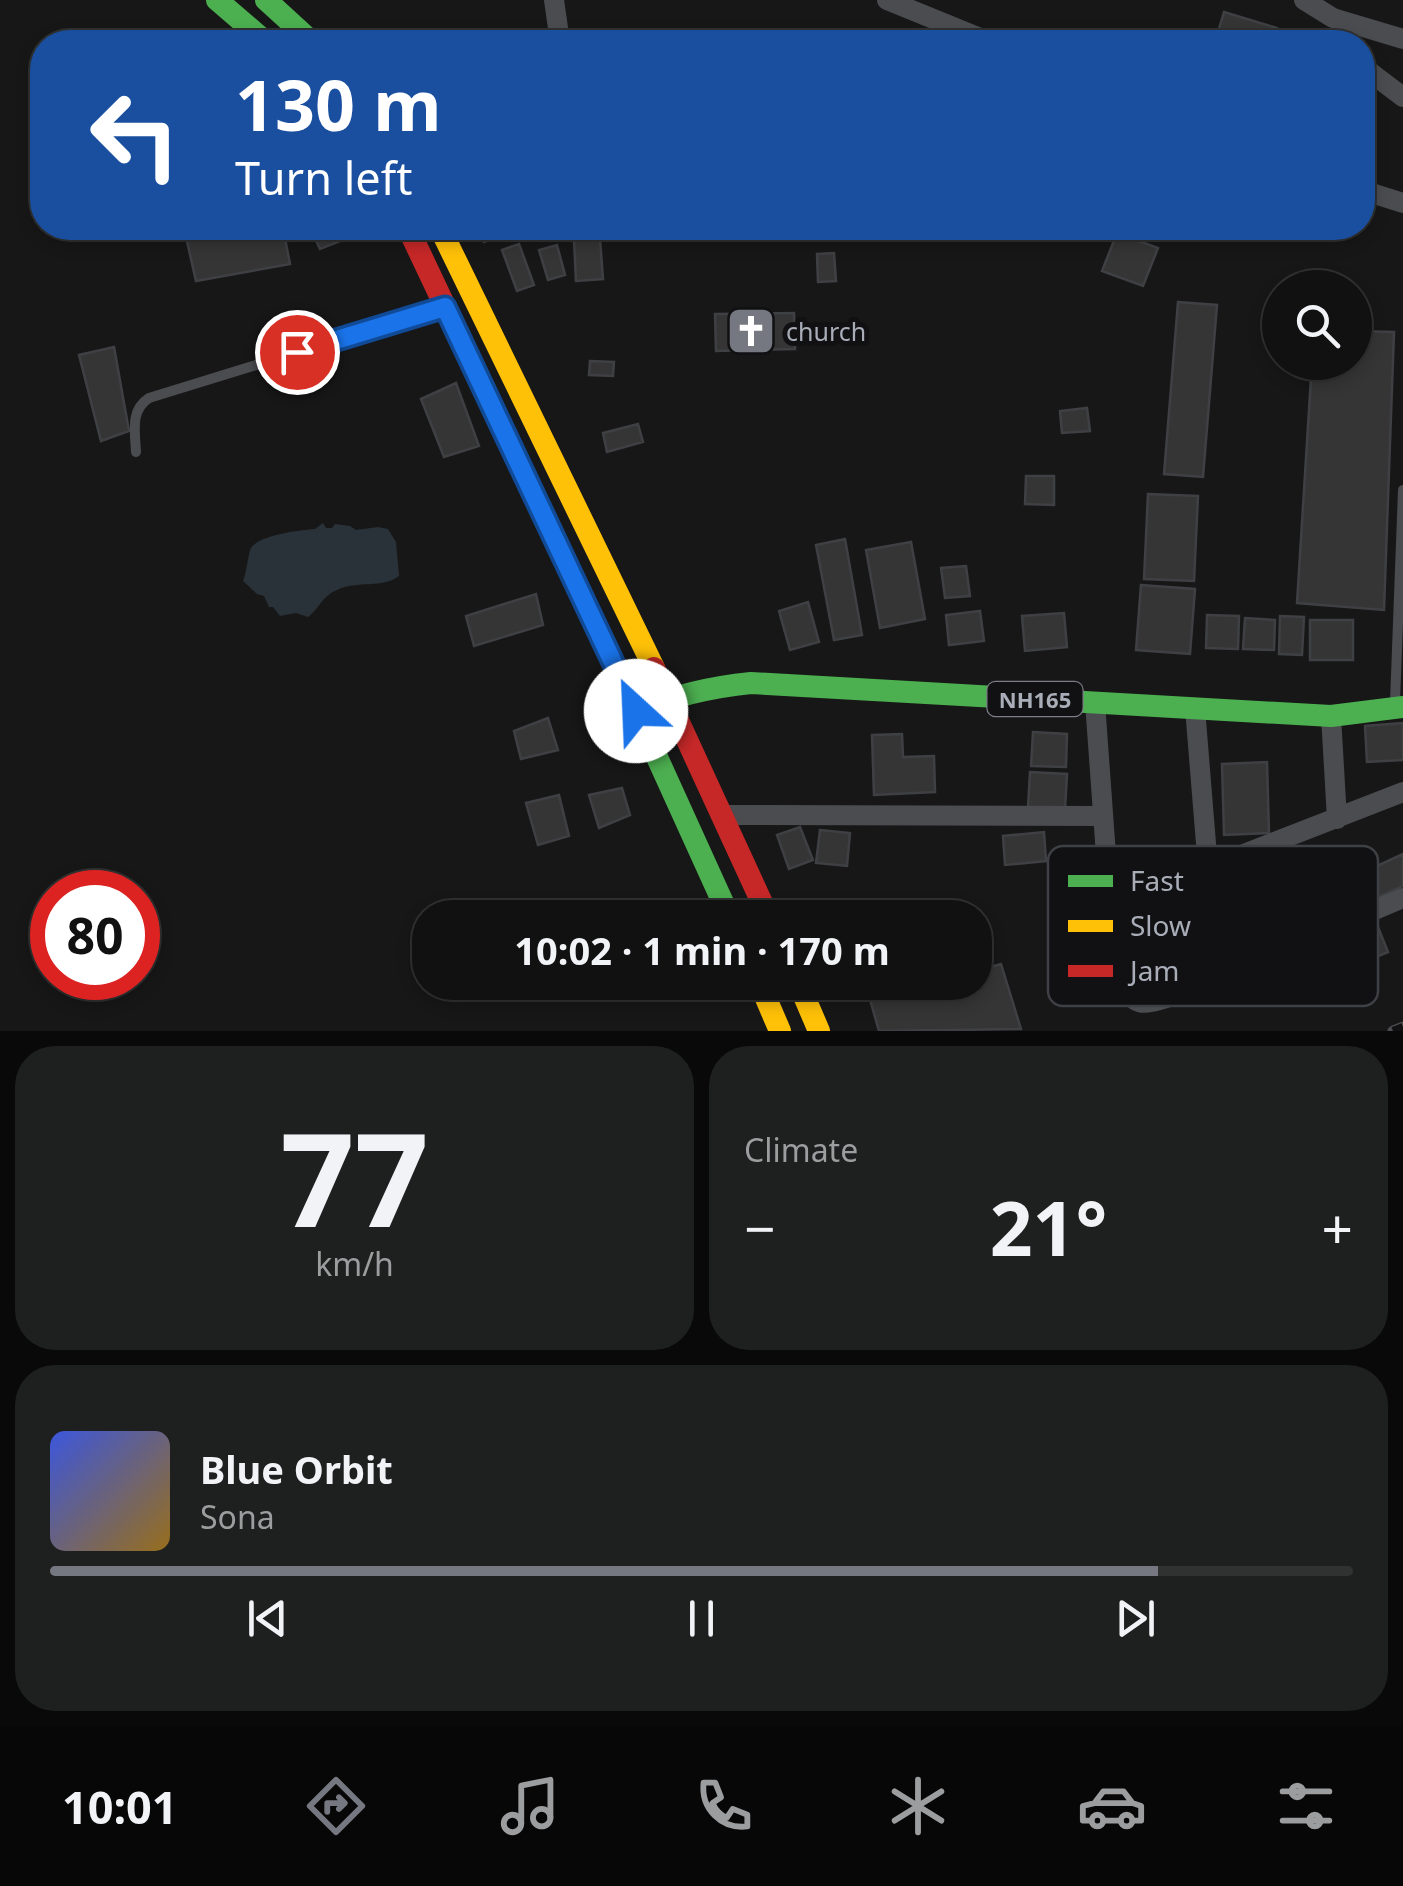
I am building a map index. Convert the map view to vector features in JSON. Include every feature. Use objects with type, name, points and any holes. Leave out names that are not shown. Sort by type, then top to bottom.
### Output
[{"type":"highway","points":[[216,0],[252,30]]},
{"type":"highway","points":[[266,0],[299,30]]},
{"type":"highway","points":[[414,240],[722,900]]},
{"type":"highway","points":[[446,240],[668,697],[761,900]]},
{"type":"highway","name":"NH165","points":[[636,711],[668,697],[751,683],[1331,716],[1399,707]]},
{"type":"highway","points":[[767,1000],[780,1031]]},
{"type":"highway","points":[[806,1000],[819,1031]]},
{"type":"street","points":[[554,0],[558,30]]},
{"type":"street","points":[[886,0],[960,30]]},
{"type":"street","points":[[1304,0],[1333,18],[1371,30]]},
{"type":"street","points":[[1333,18],[1340,30]]},
{"type":"street","points":[[1375,31],[1403,40]]},
{"type":"street","points":[[1375,76],[1403,97]]},
{"type":"street","points":[[1375,194],[1403,203]]},
{"type":"street","points":[[1095,702],[1106,846]]},
{"type":"street","points":[[1195,708],[1206,846]]},
{"type":"street","points":[[1331,716],[1337,819]]},
{"type":"street","points":[[1266,846],[1403,792]]},
{"type":"street","points":[[723,815],[1103,816]]},
{"type":"street","points":[[1378,909],[1403,898]]},
{"type":"lane","points":[[136,452],[135,416],[142,402],[149,398],[445,307]]},
{"type":"lane","points":[[1399,707],[1403,490]]},
{"type":"shaded area","points":[[323,523],[326,528],[335,524],[356,530],[388,529],[396,542],[399,576],[337,590],[308,617],[296,613],[280,616],[264,596],[243,581],[251,548],[271,537],[315,529]]},
{"type":"building","points":[[1224,12],[1277,28],[1276,30],[1219,30]]},
{"type":"building","points":[[187,240],[285,240],[290,264],[196,281]]},
{"type":"building","points":[[316,240],[343,240],[320,249]]},
{"type":"building","points":[[574,240],[600,240],[603,279],[576,281]]},
{"type":"building","points":[[1114,240],[1136,240],[1158,248],[1143,286],[1102,271]]},
{"type":"building","points":[[519,244],[534,285],[517,291],[502,250]]},
{"type":"building","points":[[557,245],[565,275],[548,280],[539,250]]},
{"type":"building","points":[[834,253],[836,281],[818,282],[817,254]]},
{"type":"building","points":[[1178,302],[1217,305],[1203,477],[1164,474]]},
{"type":"building","points":[[794,313],[795,349],[716,351],[715,314]]},
{"type":"building","points":[[1372,331],[1394,332],[1384,610],[1297,603],[1311,380],[1372,380]]},
{"type":"building","points":[[114,347],[129,431],[101,441],[79,355]]},
{"type":"building","points":[[590,361],[614,362],[613,376],[589,375]]},
{"type":"building","points":[[456,383],[479,446],[444,457],[421,399]]},
{"type":"building","points":[[1087,408],[1090,431],[1062,433],[1060,411]]},
{"type":"building","points":[[638,424],[643,442],[607,452],[603,433]]},
{"type":"building","points":[[1026,476],[1054,476],[1054,505],[1025,504]]},
{"type":"building","points":[[1148,494],[1198,496],[1194,581],[1144,579]]},
{"type":"building","points":[[845,539],[862,635],[834,640],[816,545]]},
{"type":"building","points":[[911,542],[925,619],[880,628],[866,550]]},
{"type":"building","points":[[966,566],[970,596],[945,598],[941,568]]},
{"type":"building","points":[[1141,585],[1195,589],[1190,654],[1136,650]]},
{"type":"building","points":[[536,594],[543,625],[474,646],[466,616]]},
{"type":"building","points":[[808,602],[819,642],[790,650],[779,611]]},
{"type":"building","points":[[980,611],[984,641],[949,645],[946,615]]},
{"type":"building","points":[[1064,613],[1067,647],[1025,651],[1022,616]]},
{"type":"building","points":[[1207,615],[1239,616],[1238,649],[1206,648]]},
{"type":"building","points":[[1280,616],[1304,617],[1302,655],[1279,654]]},
{"type":"building","points":[[1245,618],[1275,620],[1274,650],[1243,649]]},
{"type":"building","points":[[1310,620],[1353,620],[1353,660],[1310,660]]},
{"type":"building","points":[[548,718],[558,750],[521,759],[514,731]]},
{"type":"building","points":[[1403,723],[1403,760],[1367,762],[1365,726]]},
{"type":"building","points":[[1033,732],[1067,734],[1066,767],[1031,766]]},
{"type":"building","points":[[902,734],[903,757],[934,756],[935,792],[874,795],[872,735]]},
{"type":"building","points":[[1267,762],[1269,833],[1224,835],[1222,764]]},
{"type":"building","points":[[1030,772],[1067,774],[1065,809],[1028,807]]},
{"type":"building","points":[[622,788],[630,815],[599,828],[589,795]]},
{"type":"building","points":[[559,795],[569,836],[538,845],[526,803]]},
{"type":"building","points":[[800,827],[813,860],[789,869],[777,835]]},
{"type":"building","points":[[820,830],[850,833],[847,866],[816,863]]},
{"type":"building","points":[[1044,832],[1046,861],[1005,865],[1003,836]]},
{"type":"building","points":[[1403,854],[1403,886],[1378,897],[1378,866]]},
{"type":"building","points":[[1378,927],[1388,952],[1378,956]]},
{"type":"building","points":[[1001,964],[1021,1029],[879,1031],[870,1000],[992,1000],[992,966]]},
{"type":"railway","points":[[1393,1031],[1403,1027]]},
{"type":"traffic: fast","points":[[217,0],[252,30]]},
{"type":"traffic: fast","points":[[266,0],[299,30]]},
{"type":"traffic: fast","points":[[722,900],[636,711],[692,693],[751,683],[1331,716],[1403,707]]},
{"type":"traffic: slow","points":[[446,240],[654,668]]},
{"type":"traffic: slow","points":[[767,1000],[780,1031]]},
{"type":"traffic: slow","points":[[806,1000],[819,1031]]},
{"type":"traffic: jam","points":[[414,240],[636,711]]},
{"type":"traffic: jam","points":[[654,668],[761,900]]},
{"type":"place","name":"church","points":[[751,331]]},
{"type":"route","points":[[297,352],[445,307],[636,711]]}]
